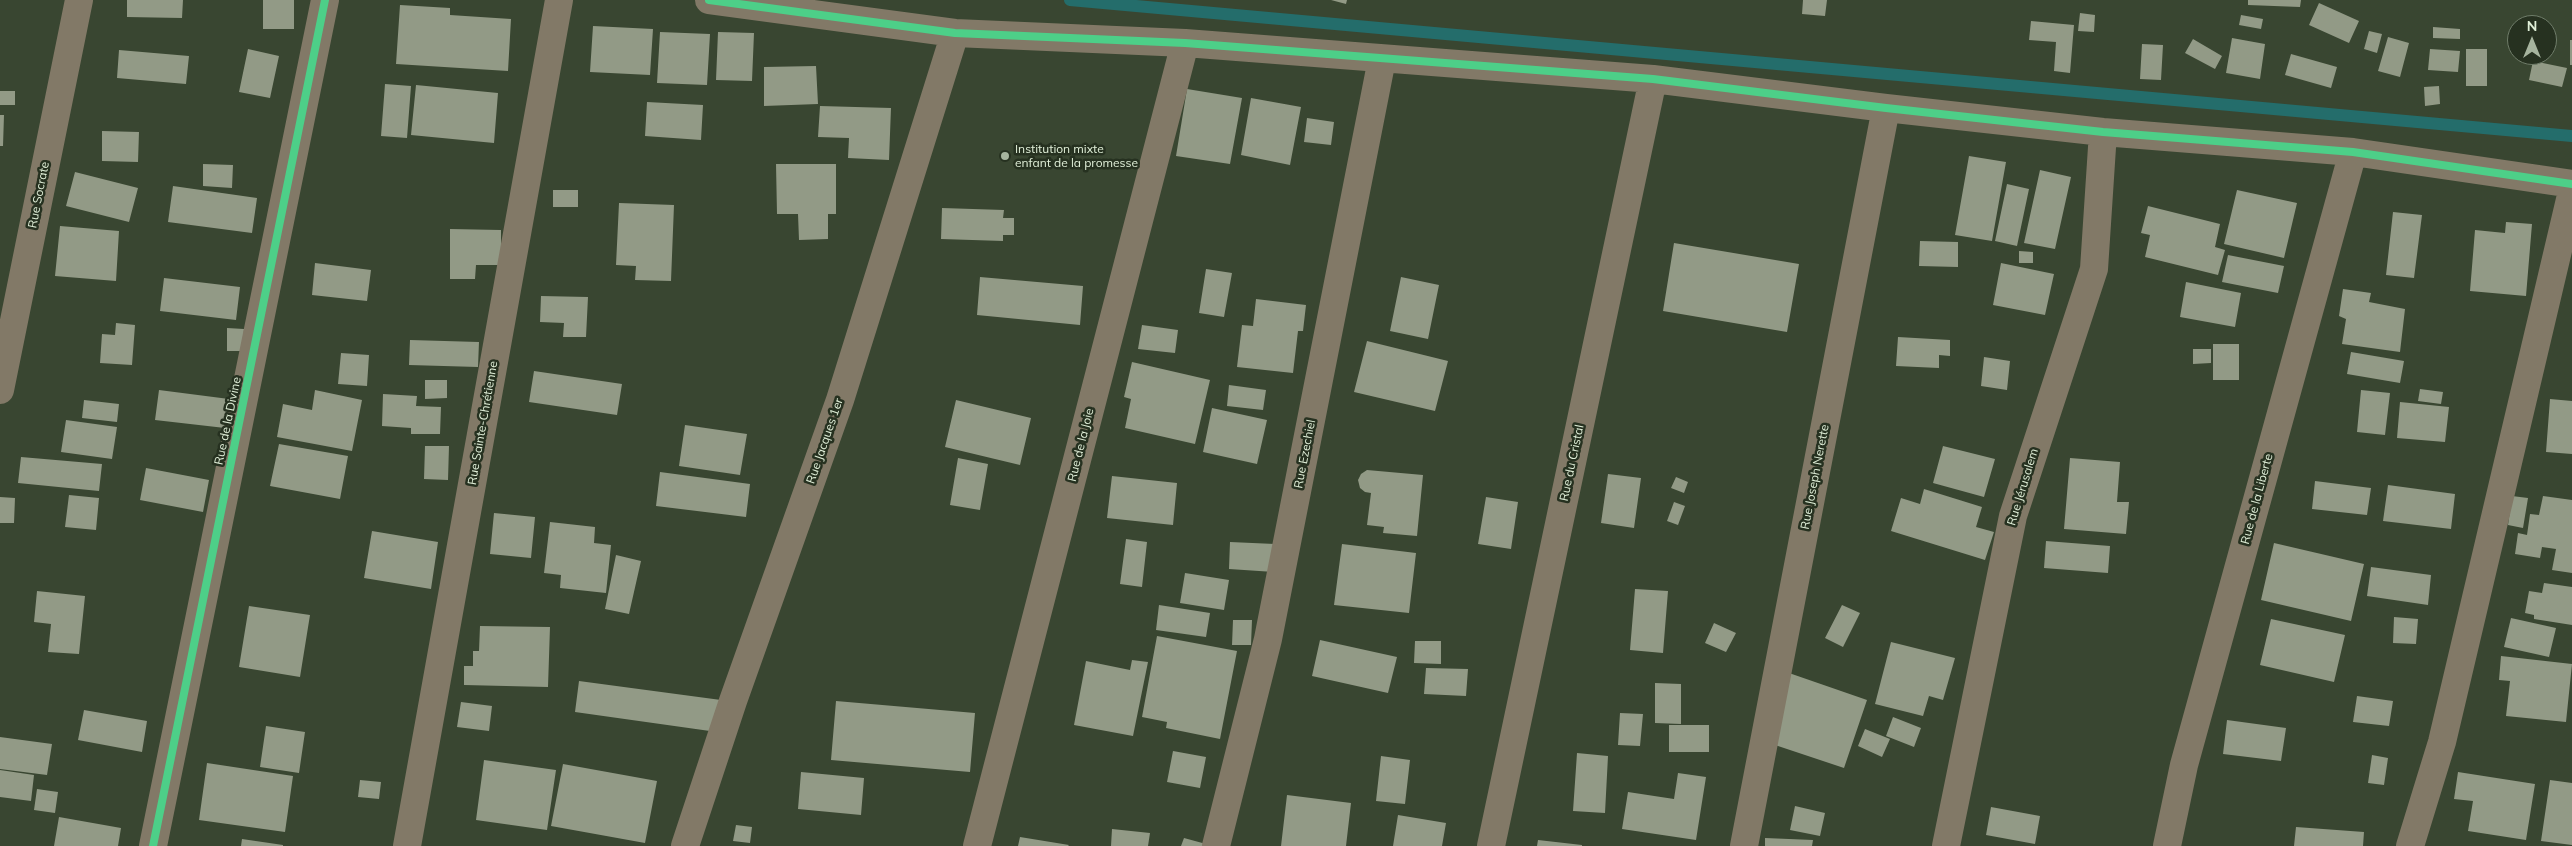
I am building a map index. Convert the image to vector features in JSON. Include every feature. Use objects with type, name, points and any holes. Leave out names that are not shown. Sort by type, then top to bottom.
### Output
[{"type":"street","name":"Rue Socrate","points":[[0,390],[79,0]]},
{"type":"street","name":"Rue de la Divine","points":[[153,846],[326,0]]},
{"type":"street","name":"Rue Sainte-Chrétienne","points":[[407,846],[558,0]]},
{"type":"street","points":[[709,0],[955,33],[1185,43],[1653,79],[1886,108],[2103,132],[2353,152],[2572,184]]},
{"type":"street","name":"Rue Jacques 1er","points":[[685,846],[726,719],[840,400],[955,33]]},
{"type":"street","name":"Rue de la Joie","points":[[977,846],[1185,43]]},
{"type":"street","name":"Rue Ezechiel","points":[[1216,846],[1268,639],[1382,59]]},
{"type":"street","name":"Rue du Cristal","points":[[1491,846],[1653,79]]},
{"type":"street","name":"Rue Joseph Nerette","points":[[1744,846],[1886,108]]},
{"type":"street","name":"Rue Jérusalem","points":[[1946,846],[2013,516],[2094,269],[2103,132]]},
{"type":"street","name":"Rue de la Liberte","points":[[2167,846],[2184,765],[2353,152]]},
{"type":"street","points":[[2410,846],[2442,742],[2572,191]]},
{"type":"building","points":[[127,0],[183,0],[182,18],[127,17]]},
{"type":"building","points":[[263,0],[294,0],[294,29],[263,29]]},
{"type":"building","points":[[1331,0],[1347,0],[1346,4]]},
{"type":"building","points":[[1803,0],[1827,0],[1825,16],[1802,14]]},
{"type":"building","points":[[2248,0],[2301,0],[2300,7],[2248,5]]},
{"type":"building","points":[[2319,3],[2359,21],[2349,43],[2309,25]]},
{"type":"building","points":[[400,5],[450,8],[450,15],[511,19],[508,71],[396,64]]},
{"type":"building","points":[[2080,13],[2095,15],[2094,32],[2078,31]]},
{"type":"building","points":[[2241,15],[2263,19],[2261,29],[2239,25]]},
{"type":"building","points":[[2031,21],[2074,25],[2070,73],[2054,71],[2056,42],[2029,40]]},
{"type":"building","points":[[593,26],[653,29],[650,75],[590,72]]},
{"type":"building","points":[[2433,27],[2460,29],[2460,39],[2433,38]]},
{"type":"building","points":[[2369,31],[2382,34],[2377,53],[2364,49]]},
{"type":"building","points":[[660,32],[710,34],[707,85],[657,83]]},
{"type":"building","points":[[718,32],[754,33],[752,81],[716,80]]},
{"type":"building","points":[[2388,37],[2409,43],[2400,77],[2378,71]]},
{"type":"building","points":[[2232,38],[2265,44],[2260,79],[2226,73]]},
{"type":"building","points":[[2193,39],[2222,56],[2215,69],[2185,53]]},
{"type":"building","points":[[2570,40],[2572,40],[2572,65],[2570,65]]},
{"type":"building","points":[[2142,44],[2163,45],[2161,80],[2140,79]]},
{"type":"building","points":[[248,49],[279,56],[270,98],[239,92]]},
{"type":"building","points":[[2430,49],[2460,51],[2458,72],[2428,70]]},
{"type":"building","points":[[2466,49],[2487,49],[2487,86],[2466,86]]},
{"type":"building","points":[[119,50],[189,56],[186,84],[117,78]]},
{"type":"building","points":[[2291,54],[2337,67],[2331,88],[2285,75]]},
{"type":"building","points":[[2532,65],[2552,65],[2567,68],[2562,87],[2529,80]]},
{"type":"building","points":[[816,66],[818,104],[764,106],[764,67]]},
{"type":"building","points":[[385,84],[411,86],[407,138],[381,136]]},
{"type":"building","points":[[416,85],[498,93],[494,143],[411,135]]},
{"type":"building","points":[[2439,86],[2440,104],[2425,106],[2424,87]]},
{"type":"building","points":[[1187,89],[1242,98],[1230,164],[1176,156]]},
{"type":"building","points":[[0,91],[15,91],[15,105],[0,105]]},
{"type":"building","points":[[1251,98],[1301,107],[1290,165],[1241,155]]},
{"type":"building","points":[[647,102],[703,105],[701,140],[645,136]]},
{"type":"building","points":[[820,106],[891,108],[889,160],[848,158],[849,138],[818,137]]},
{"type":"building","points":[[0,115],[4,115],[3,146],[0,146]]},
{"type":"building","points":[[1307,118],[1334,122],[1331,145],[1304,142]]},
{"type":"building","points":[[102,131],[139,132],[138,162],[102,161]]},
{"type":"building","points":[[1969,156],[2006,162],[1992,241],[1955,235]]},
{"type":"building","points":[[203,164],[233,165],[232,188],[203,186]]},
{"type":"building","points":[[776,164],[836,164],[836,214],[828,214],[828,239],[799,240],[798,214],[777,214]]},
{"type":"building","points":[[2040,170],[2071,177],[2055,249],[2024,243]]},
{"type":"building","points":[[75,172],[138,188],[129,222],[66,206]]},
{"type":"building","points":[[2007,184],[2029,189],[2017,246],[1995,241]]},
{"type":"building","points":[[173,186],[257,198],[252,233],[168,222]]},
{"type":"building","points":[[553,190],[578,190],[578,207],[553,207]]},
{"type":"building","points":[[2237,190],[2297,203],[2284,258],[2224,244]]},
{"type":"building","points":[[619,203],[674,205],[671,281],[635,280],[636,266],[616,265]]},
{"type":"building","points":[[2148,206],[2220,224],[2215,247],[2225,250],[2218,275],[2145,257],[2150,235],[2141,233]]},
{"type":"building","points":[[942,208],[1004,210],[1003,218],[1014,218],[1014,235],[1003,235],[1003,241],[941,239]]},
{"type":"building","points":[[2393,212],[2422,215],[2414,278],[2386,275]]},
{"type":"building","points":[[2506,222],[2532,224],[2526,296],[2470,291],[2475,230],[2505,233]]},
{"type":"building","points":[[60,226],[119,231],[116,281],[55,276]]},
{"type":"building","points":[[450,229],[501,230],[501,265],[476,265],[475,279],[450,279]]},
{"type":"building","points":[[1920,241],[1958,242],[1958,267],[1919,266]]},
{"type":"building","points":[[1674,243],[1799,264],[1787,332],[1663,311]]},
{"type":"building","points":[[2019,251],[2033,252],[2033,263],[2019,263]]},
{"type":"building","points":[[2228,255],[2284,266],[2278,293],[2222,282]]},
{"type":"building","points":[[315,263],[371,270],[367,301],[312,295]]},
{"type":"building","points":[[2001,263],[2054,274],[2045,315],[1993,305]]},
{"type":"building","points":[[1206,269],[1232,273],[1224,317],[1199,313]]},
{"type":"building","points":[[980,277],[1083,286],[1080,325],[977,315]]},
{"type":"building","points":[[1401,277],[1439,285],[1428,339],[1390,331]]},
{"type":"building","points":[[164,278],[240,287],[236,320],[160,311]]},
{"type":"building","points":[[2186,282],[2241,293],[2235,327],[2180,317]]},
{"type":"building","points":[[2343,289],[2371,293],[2369,302],[2405,309],[2400,352],[2342,344],[2346,319],[2339,316]]},
{"type":"building","points":[[541,296],[588,297],[586,337],[563,337],[564,323],[540,322]]},
{"type":"building","points":[[1256,299],[1306,305],[1303,331],[1298,331],[1293,373],[1237,367],[1242,325],[1253,326]]},
{"type":"building","points":[[116,323],[135,325],[132,365],[100,363],[102,334],[115,335]]},
{"type":"building","points":[[1142,325],[1178,330],[1175,353],[1138,349]]},
{"type":"building","points":[[227,328],[244,329],[243,351],[227,351]]},
{"type":"building","points":[[1898,337],[1950,340],[1950,356],[1939,355],[1939,368],[1896,366]]},
{"type":"building","points":[[410,340],[479,342],[478,367],[409,365]]},
{"type":"building","points":[[1367,341],[1448,361],[1435,411],[1354,392]]},
{"type":"building","points":[[2213,344],[2239,344],[2239,380],[2213,380]]},
{"type":"building","points":[[2193,349],[2211,349],[2211,363],[2193,364]]},
{"type":"building","points":[[2351,352],[2404,361],[2400,383],[2347,374]]},
{"type":"building","points":[[341,353],[369,355],[367,386],[338,384]]},
{"type":"building","points":[[1984,357],[2010,361],[2007,390],[1981,386]]},
{"type":"building","points":[[1132,362],[1210,380],[1195,444],[1125,428],[1131,399],[1124,397]]},
{"type":"building","points":[[534,371],[622,384],[617,415],[529,402]]},
{"type":"building","points":[[425,380],[447,380],[447,398],[425,399]]},
{"type":"building","points":[[1229,385],[1266,390],[1263,410],[1227,406]]},
{"type":"building","points":[[2420,389],[2443,392],[2441,404],[2418,401]]},
{"type":"building","points":[[159,390],[229,399],[225,428],[155,420]]},
{"type":"building","points":[[315,390],[362,400],[352,451],[277,437],[283,404],[312,410]]},
{"type":"building","points":[[2361,390],[2390,393],[2385,435],[2357,432]]},
{"type":"building","points":[[383,394],[417,396],[416,406],[441,407],[440,434],[411,434],[411,428],[382,426]]},
{"type":"building","points":[[2550,399],[2572,401],[2572,454],[2546,452]]},
{"type":"building","points":[[84,400],[119,404],[117,422],[82,418]]},
{"type":"building","points":[[956,400],[1031,418],[1020,465],[945,447]]},
{"type":"building","points":[[2400,402],[2449,407],[2445,442],[2397,438]]},
{"type":"building","points":[[1212,408],[1267,420],[1257,464],[1203,452]]},
{"type":"building","points":[[66,420],[117,427],[112,459],[61,452]]},
{"type":"building","points":[[685,425],[747,434],[740,475],[679,466]]},
{"type":"building","points":[[279,444],[348,456],[340,499],[270,486]]},
{"type":"building","points":[[425,446],[449,446],[448,480],[424,479]]},
{"type":"building","points":[[1943,446],[1995,459],[1984,497],[1933,483]]},
{"type":"building","points":[[21,457],[102,464],[99,491],[18,483]]},
{"type":"building","points":[[958,458],[988,464],[980,510],[950,505]]},
{"type":"building","points":[[2070,458],[2120,462],[2117,502],[2129,502],[2126,534],[2064,529]]},
{"type":"building","points":[[146,468],[209,480],[203,512],[140,500]]},
{"type":"building","points":[[1367,470],[1423,475],[1417,536],[1383,533],[1384,527],[1367,525],[1371,493],[1365,492],[1360,488],[1358,480],[1361,474]]},
{"type":"building","points":[[660,472],[750,484],[746,517],[656,506]]},
{"type":"building","points":[[1608,474],[1641,478],[1634,528],[1601,523]]},
{"type":"building","points":[[1112,476],[1177,483],[1173,525],[1107,518]]},
{"type":"building","points":[[1676,477],[1688,482],[1684,493],[1671,488]]},
{"type":"building","points":[[2315,481],[2371,488],[2367,515],[2312,509]]},
{"type":"building","points":[[2388,485],[2455,494],[2451,529],[2383,521]]},
{"type":"building","points":[[1924,489],[1982,507],[1976,527],[1994,532],[1985,560],[1891,531],[1901,498],[1920,504]]},
{"type":"building","points":[[69,495],[99,498],[96,530],[65,527]]},
{"type":"building","points":[[2512,496],[2528,498],[2523,528],[2508,525]]},
{"type":"building","points":[[2543,496],[2572,500],[2572,573],[2552,570],[2556,549],[2542,547],[2540,558],[2515,554],[2518,533],[2527,535],[2530,514],[2539,515]]},
{"type":"building","points":[[0,497],[15,498],[14,523],[0,523]]},
{"type":"building","points":[[1486,497],[1518,502],[1511,549],[1478,544]]},
{"type":"building","points":[[1674,502],[1685,506],[1678,525],[1667,521]]},
{"type":"building","points":[[494,513],[535,517],[531,558],[490,554]]},
{"type":"building","points":[[550,522],[595,527],[594,543],[611,545],[606,593],[560,588],[561,575],[544,573]]},
{"type":"building","points":[[372,531],[438,542],[431,589],[364,578]]},
{"type":"building","points":[[1126,539],[1147,542],[1142,587],[1120,584]]},
{"type":"building","points":[[2046,541],[2110,546],[2108,573],[2044,568]]},
{"type":"building","points":[[1230,542],[1275,544],[1274,572],[1229,569]]},
{"type":"building","points":[[2274,543],[2364,564],[2351,621],[2261,600]]},
{"type":"building","points":[[1342,544],[1416,553],[1409,613],[1334,605]]},
{"type":"building","points":[[616,555],[641,561],[629,614],[605,609]]},
{"type":"building","points":[[2371,567],[2431,575],[2428,605],[2367,596]]},
{"type":"building","points":[[1185,573],[1229,580],[1224,610],[1180,603]]},
{"type":"building","points":[[2544,583],[2572,587],[2572,625],[2534,619],[2534,615],[2525,613],[2529,591],[2542,593]]},
{"type":"building","points":[[1635,589],[1668,591],[1663,653],[1630,650]]},
{"type":"building","points":[[37,591],[85,596],[79,654],[48,652],[51,624],[34,622]]},
{"type":"building","points":[[1159,605],[1210,613],[1206,637],[1156,630]]},
{"type":"building","points":[[1842,605],[1860,613],[1843,647],[1825,638]]},
{"type":"building","points":[[249,606],[310,615],[300,677],[239,667]]},
{"type":"building","points":[[2394,617],[2418,619],[2416,644],[2393,643]]},
{"type":"building","points":[[2511,618],[2556,628],[2549,657],[2504,647]]},
{"type":"building","points":[[2271,619],[2345,635],[2334,682],[2260,665]]},
{"type":"building","points":[[1233,620],[1252,620],[1251,645],[1232,645]]},
{"type":"building","points":[[1714,623],[1736,633],[1726,652],[1705,643]]},
{"type":"building","points":[[480,626],[550,627],[548,687],[464,685],[464,666],[473,666],[473,651],[479,651]]},
{"type":"building","points":[[1157,636],[1237,651],[1220,739],[1166,728],[1167,722],[1142,717]]},
{"type":"building","points":[[1320,640],[1397,657],[1388,693],[1312,676]]},
{"type":"building","points":[[1415,641],[1441,641],[1441,664],[1414,663]]},
{"type":"building","points":[[1891,642],[1955,658],[1943,700],[1929,696],[1923,716],[1875,704]]},
{"type":"building","points":[[2501,656],[2572,664],[2566,722],[2506,716],[2510,681],[2499,680]]},
{"type":"building","points":[[1132,660],[1148,662],[1133,736],[1074,725],[1086,661],[1130,670]]},
{"type":"building","points":[[1426,668],[1468,669],[1466,696],[1424,694]]},
{"type":"building","points":[[1789,673],[1867,700],[1844,768],[1766,742]]},
{"type":"building","points":[[579,681],[721,700],[717,732],[575,712]]},
{"type":"building","points":[[1655,683],[1681,684],[1681,724],[1655,723]]},
{"type":"building","points":[[2357,696],[2393,701],[2389,726],[2353,722]]},
{"type":"building","points":[[836,701],[975,713],[970,772],[831,760]]},
{"type":"building","points":[[461,702],[492,706],[489,731],[457,727]]},
{"type":"building","points":[[84,710],[147,721],[142,752],[78,740]]},
{"type":"building","points":[[1620,713],[1643,714],[1640,746],[1618,745]]},
{"type":"building","points":[[1893,717],[1921,728],[1914,747],[1886,736]]},
{"type":"building","points":[[2227,720],[2286,728],[2281,761],[2223,754]]},
{"type":"building","points":[[1669,725],[1709,725],[1709,752],[1669,752]]},
{"type":"building","points":[[266,726],[305,732],[299,773],[260,767]]},
{"type":"building","points":[[1865,729],[1890,739],[1882,757],[1858,746]]},
{"type":"building","points":[[0,737],[52,744],[47,775],[0,769]]},
{"type":"building","points":[[1173,751],[1206,757],[1200,788],[1167,782]]},
{"type":"building","points":[[1577,753],[1608,756],[1605,813],[1573,811]]},
{"type":"building","points":[[2372,755],[2388,758],[2384,785],[2368,783]]},
{"type":"building","points":[[1381,756],[1410,760],[1405,804],[1376,801]]},
{"type":"building","points":[[484,760],[556,770],[547,830],[476,820]]},
{"type":"building","points":[[207,763],[293,776],[285,832],[199,820]]},
{"type":"building","points":[[563,764],[657,781],[645,843],[551,826]]},
{"type":"building","points":[[0,770],[34,775],[31,801],[0,797]]},
{"type":"building","points":[[801,772],[864,778],[861,815],[798,809]]},
{"type":"building","points":[[2458,772],[2535,784],[2526,840],[2468,831],[2473,801],[2454,799]]},
{"type":"building","points":[[1678,773],[1706,777],[1696,840],[1622,829],[1628,792],[1674,799]]},
{"type":"building","points":[[360,780],[381,782],[379,799],[358,797]]},
{"type":"building","points":[[2550,780],[2572,783],[2572,845],[2541,841]]},
{"type":"building","points":[[37,789],[58,792],[55,813],[34,810]]},
{"type":"building","points":[[1287,795],[1351,803],[1346,846],[1281,846]]},
{"type":"building","points":[[1795,806],[1825,813],[1820,836],[1790,830]]},
{"type":"building","points":[[1991,807],[2040,816],[2035,844],[1986,835]]},
{"type":"building","points":[[1398,815],[1446,823],[1442,846],[1393,846]]},
{"type":"building","points":[[59,817],[121,828],[118,846],[54,846]]},
{"type":"building","points":[[736,825],[752,827],[750,843],[733,841]]},
{"type":"building","points":[[2296,827],[2364,832],[2363,846],[2294,846]]},
{"type":"building","points":[[1112,829],[1150,833],[1148,846],[1111,846]]},
{"type":"building","points":[[1020,837],[1069,845],[1018,846]]},
{"type":"building","points":[[1184,838],[1206,844],[1205,846],[1181,846]]},
{"type":"building","points":[[1765,838],[1813,840],[1812,846],[1765,846]]},
{"type":"building","points":[[242,839],[283,845],[283,846],[241,846]]},
{"type":"building","points":[[1538,840],[1582,845],[1582,846],[1537,846]]},
{"type":"waterway","points":[[1070,0],[2572,136]]},
{"type":"cycle path","points":[[153,846],[325,0]]},
{"type":"cycle path","points":[[709,0],[955,33],[1185,43],[1653,79],[1886,108],[2103,132],[2353,152],[2572,184]]},
{"type":"place","name":"Institution mixte enfant de la promesse","points":[[1005,156]]}]
